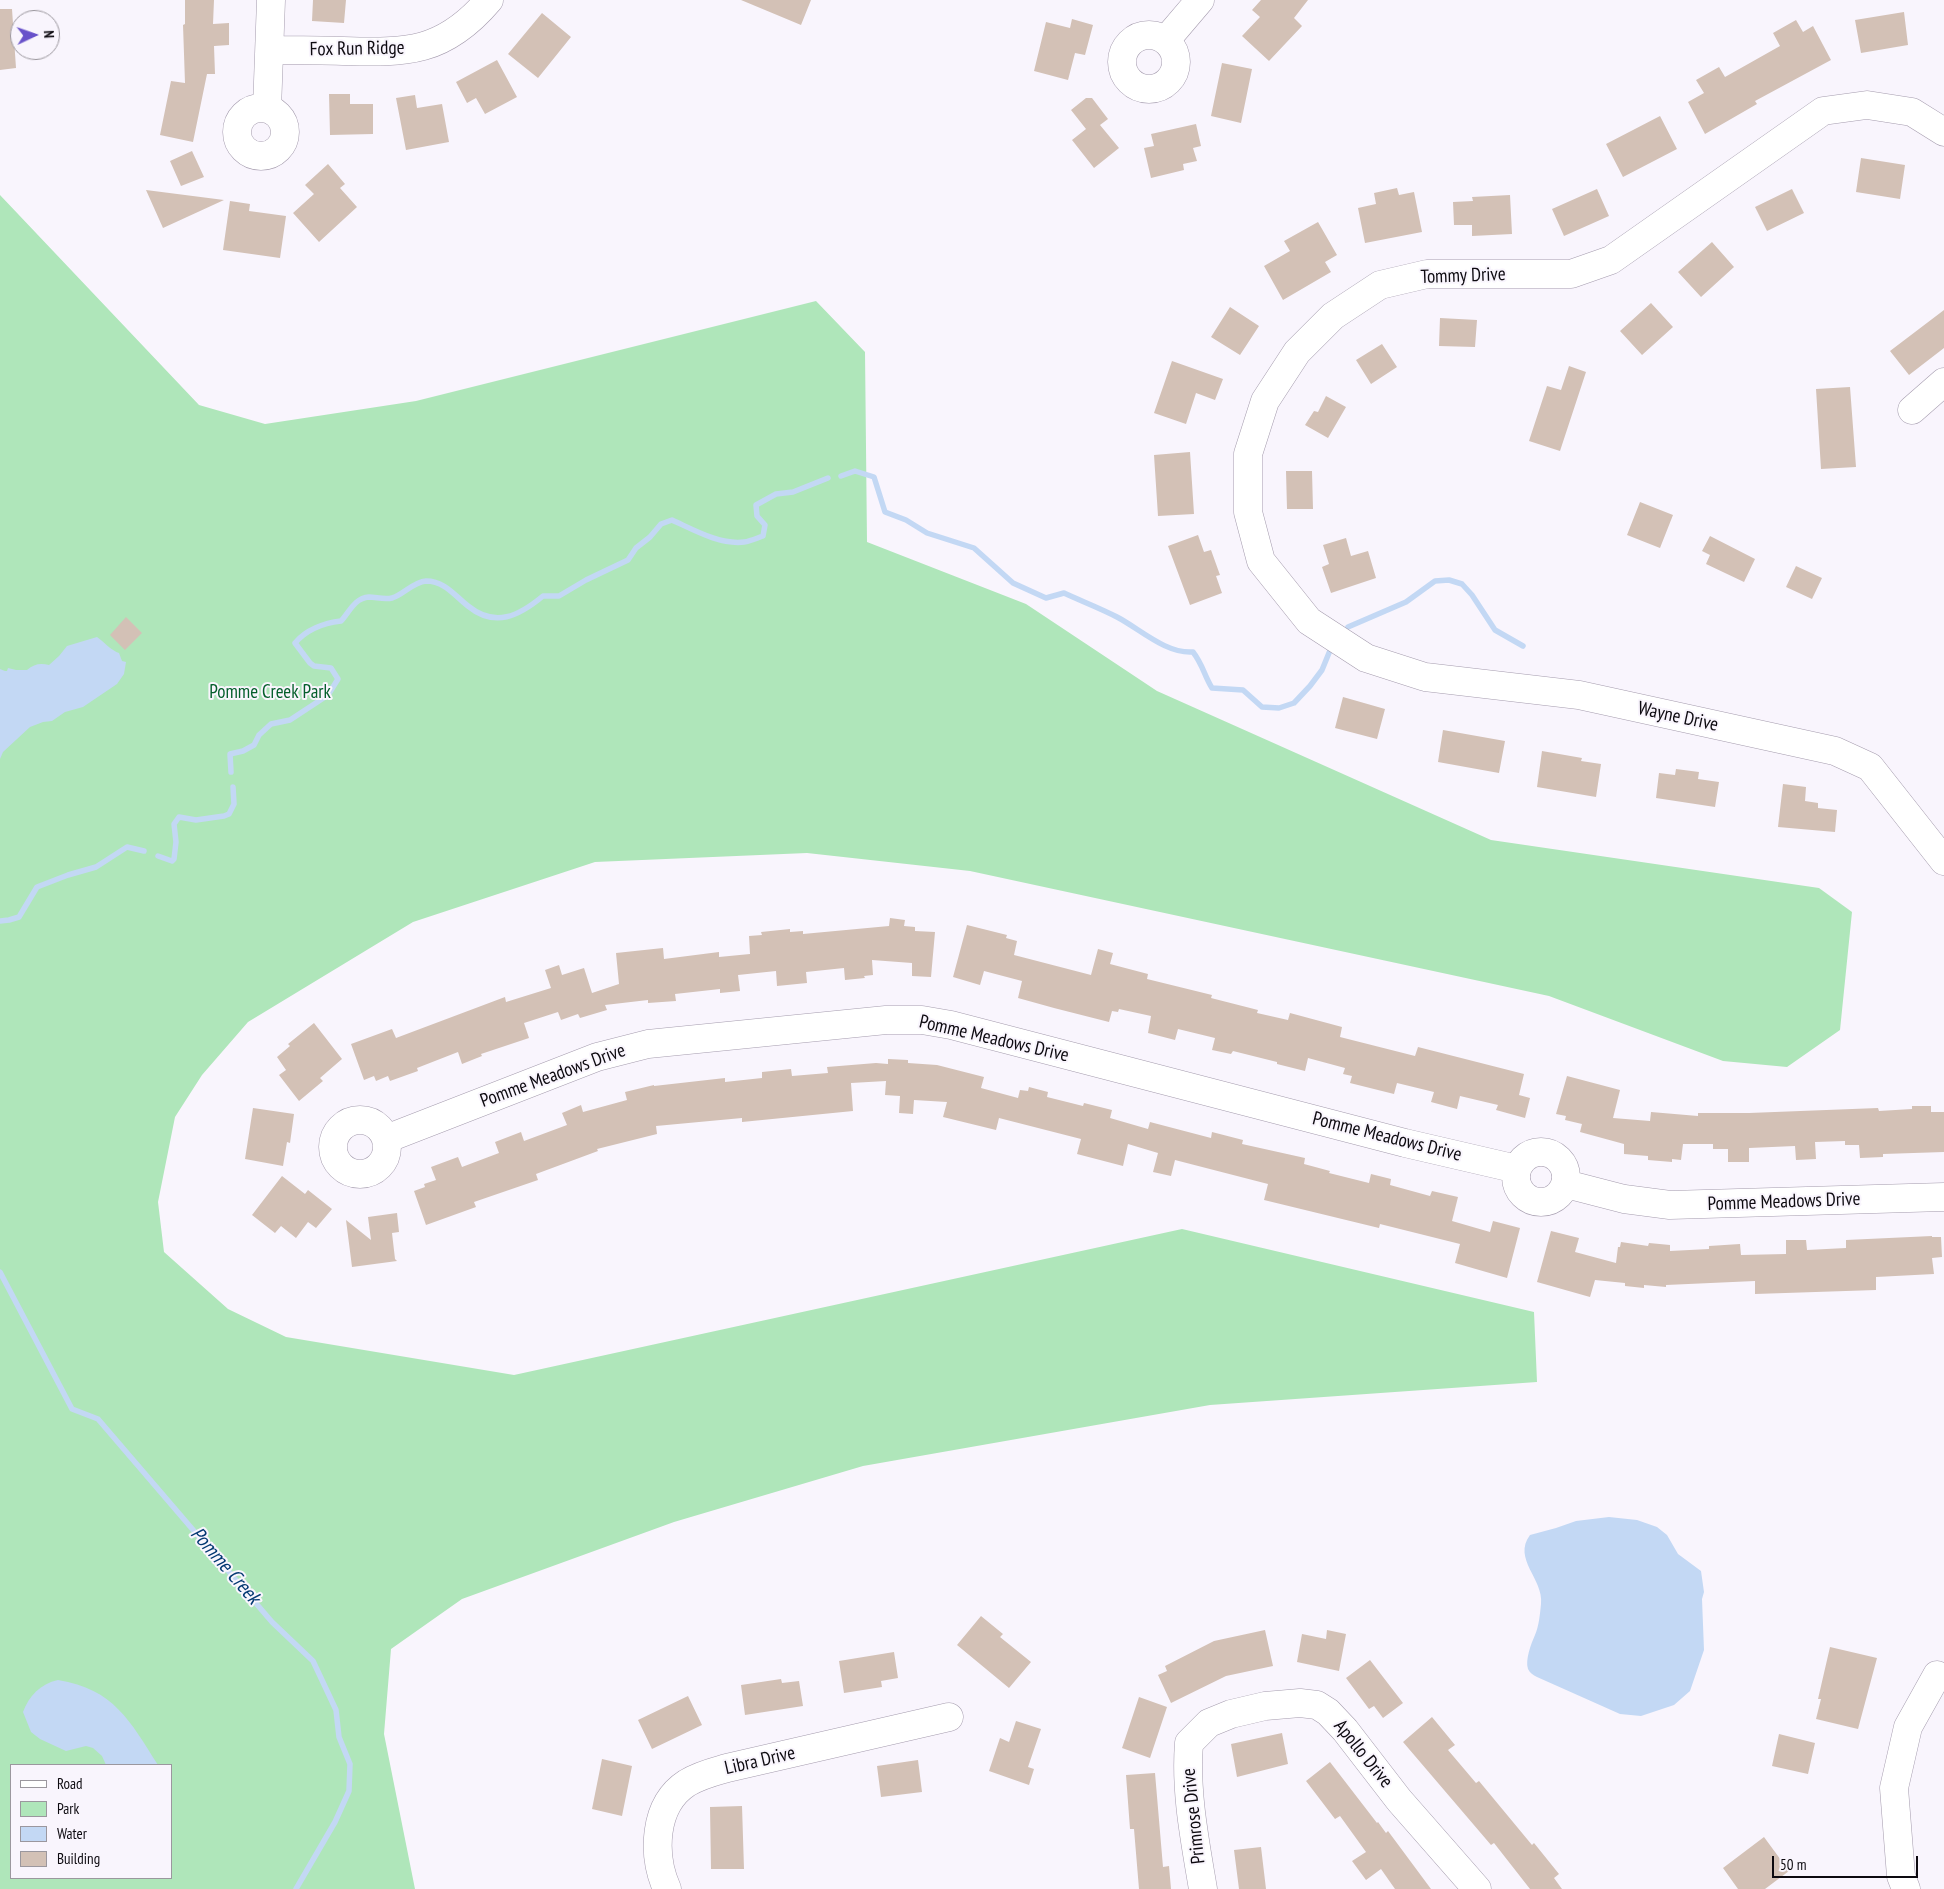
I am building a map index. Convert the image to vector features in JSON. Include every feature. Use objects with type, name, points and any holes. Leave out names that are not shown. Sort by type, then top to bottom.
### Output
[{"type":"street","points":[[266,109],[271,0]]},
{"type":"street","name":"Fox Run Ridge","points":[[270,50],[379,52],[411,49],[429,44],[454,32],[476,14],[489,0]]},
{"type":"street","points":[[1166,40],[1200,0]]},
{"type":"street","name":"Tommy Drive","points":[[1366,658],[1309,621],[1261,561],[1248,512],[1248,454],[1265,401],[1297,352],[1333,316],[1380,285],[1428,274],[1571,274],[1611,260],[1823,112],[1867,105],[1912,112],[1944,132]]},
{"type":"street","points":[[1912,410],[1944,382]]},
{"type":"street","name":"Wayne Drive","points":[[1366,658],[1425,677],[1579,695],[1835,752],[1870,767],[1944,861]]},
{"type":"street","name":"Pomme Meadows Drive","points":[[386,1139],[584,1062],[627,1048],[668,1042],[908,1019],[951,1025],[1386,1138],[1517,1169]]},
{"type":"street","points":[[1548,1152],[1557,1157],[1563,1164],[1566,1184],[1554,1199],[1544,1202],[1534,1201],[1525,1197],[1519,1189],[1516,1179],[1517,1169],[1529,1154],[1548,1152]]},
{"type":"street","name":"Pomme Meadows Drive","points":[[1566,1184],[1624,1199],[1670,1205],[1944,1197]]},
{"type":"street","points":[[1906,1889],[1901,1876],[1894,1788],[1908,1727],[1937,1675]]},
{"type":"street","name":"Apollo Drive","points":[[1189,1743],[1209,1723],[1231,1714],[1265,1706],[1300,1703],[1317,1706],[1328,1712],[1345,1730],[1399,1800],[1477,1889]]},
{"type":"street","name":"Libra Drive","points":[[667,1889],[660,1874],[657,1853],[659,1833],[663,1814],[672,1798],[685,1784],[701,1775],[727,1768],[949,1717]]},
{"type":"street","name":"Primrose Drive","points":[[1189,1743],[1187,1766],[1188,1790],[1202,1889]]},
{"type":"green space","name":"Pomme Creek Park","points":[[0,195],[199,405],[265,424],[416,401],[816,301],[865,352],[867,542],[1026,604],[1157,691],[1491,840],[1819,888],[1852,912],[1840,1030],[1787,1067],[1723,1061],[1549,996],[970,871],[807,853],[595,862],[413,922],[248,1022],[202,1075],[175,1117],[158,1202],[164,1252],[228,1309],[286,1337],[514,1375],[1182,1229],[1534,1312],[1537,1382],[1210,1405],[863,1466],[674,1522],[462,1599],[391,1649],[384,1734],[415,1889],[0,1889]]},
{"type":"water","points":[[97,637],[119,653],[122,661],[126,662],[124,674],[117,684],[83,707],[65,712],[52,721],[30,727],[3,752],[0,759],[0,669],[5,671],[8,668],[27,670],[37,664],[49,665],[67,646]]},
{"type":"water","points":[[1609,1517],[1637,1520],[1657,1527],[1667,1535],[1678,1554],[1701,1571],[1704,1592],[1702,1599],[1704,1650],[1690,1691],[1674,1705],[1641,1716],[1620,1714],[1532,1674],[1527,1665],[1538,1624],[1541,1595],[1526,1561],[1525,1544],[1530,1535],[1576,1521]]},
{"type":"water","points":[[58,1680],[77,1684],[107,1699],[129,1721],[157,1764],[106,1764],[102,1756],[93,1748],[86,1746],[66,1751],[40,1739],[31,1732],[23,1712],[25,1706],[36,1692]]},
{"type":"building","points":[[185,0],[214,0],[213,24],[229,23],[229,45],[214,46],[215,74],[207,74],[193,142],[160,135],[171,81],[185,83],[183,25],[185,24]]},
{"type":"building","points":[[313,0],[346,0],[344,23],[312,21]]},
{"type":"building","points":[[741,0],[811,0],[801,25]]},
{"type":"building","points":[[1261,0],[1308,0],[1294,18],[1302,26],[1269,61],[1242,36],[1260,17],[1252,10]]},
{"type":"building","points":[[0,9],[12,9],[10,10],[10,60],[15,60],[16,68],[0,70]]},
{"type":"building","points":[[1904,12],[1908,45],[1861,53],[1855,20]]},
{"type":"building","points":[[542,13],[571,37],[538,78],[508,54]]},
{"type":"building","points":[[1072,19],[1093,25],[1085,55],[1075,53],[1068,80],[1034,71],[1046,22],[1070,28]]},
{"type":"building","points":[[1796,20],[1803,32],[1813,26],[1831,60],[1755,101],[1757,104],[1705,134],[1688,102],[1704,93],[1696,80],[1719,67],[1725,77],[1780,46],[1773,33]]},
{"type":"building","points":[[497,60],[517,97],[485,114],[476,98],[467,103],[456,82]]},
{"type":"building","points":[[1222,63],[1252,69],[1241,123],[1211,116]]},
{"type":"building","points":[[329,94],[350,94],[350,104],[373,104],[373,134],[330,135]]},
{"type":"building","points":[[415,95],[417,108],[442,104],[449,142],[406,150],[396,98]]},
{"type":"building","points":[[1086,98],[1092,98],[1108,119],[1100,125],[1119,148],[1094,168],[1072,140],[1086,129],[1071,110]]},
{"type":"building","points":[[1660,116],[1677,149],[1623,177],[1606,144]]},
{"type":"building","points":[[1196,124],[1201,146],[1193,148],[1197,161],[1183,164],[1184,170],[1151,178],[1144,148],[1154,146],[1151,134]]},
{"type":"building","points":[[192,151],[204,177],[181,186],[170,161]]},
{"type":"building","points":[[1861,158],[1905,165],[1900,199],[1856,192]]},
{"type":"building","points":[[328,164],[345,184],[340,188],[357,207],[319,242],[293,213],[314,194],[305,185]]},
{"type":"building","points":[[1397,188],[1399,195],[1414,192],[1422,232],[1365,243],[1358,208],[1376,204],[1374,193]]},
{"type":"building","points":[[1597,189],[1609,216],[1564,236],[1552,209]]},
{"type":"building","points":[[1792,189],[1804,213],[1767,231],[1755,207]]},
{"type":"building","points":[[146,190],[224,200],[163,228]]},
{"type":"building","points":[[1510,195],[1512,234],[1472,236],[1472,225],[1454,225],[1453,202],[1473,201],[1472,197]]},
{"type":"building","points":[[230,201],[250,204],[249,211],[286,216],[280,258],[223,250]]},
{"type":"building","points":[[1318,222],[1337,255],[1325,262],[1331,272],[1283,300],[1264,266],[1290,251],[1284,241]]},
{"type":"building","points":[[1712,242],[1734,267],[1701,297],[1678,272]]},
{"type":"building","points":[[1651,303],[1673,327],[1642,355],[1620,331]]},
{"type":"building","points":[[1230,307],[1259,326],[1240,355],[1211,337]]},
{"type":"building","points":[[1944,310],[1944,348],[1909,375],[1890,351]]},
{"type":"building","points":[[1440,318],[1477,320],[1475,347],[1439,346]]},
{"type":"building","points":[[1382,344],[1397,367],[1371,384],[1356,360]]},
{"type":"building","points":[[1172,361],[1223,379],[1215,400],[1196,393],[1186,424],[1154,413]]},
{"type":"building","points":[[1569,366],[1586,372],[1560,451],[1529,441],[1547,386],[1561,390]]},
{"type":"building","points":[[1850,387],[1856,467],[1821,469],[1816,389]]},
{"type":"building","points":[[1326,396],[1346,407],[1328,438],[1305,425],[1314,411],[1318,412]]},
{"type":"building","points":[[1190,452],[1194,514],[1158,516],[1154,455]]},
{"type":"building","points":[[1286,471],[1312,471],[1313,509],[1287,509]]},
{"type":"building","points":[[1640,502],[1673,515],[1660,548],[1627,535]]},
{"type":"building","points":[[1198,535],[1204,552],[1211,550],[1220,575],[1216,576],[1222,593],[1190,605],[1168,546]]},
{"type":"building","points":[[1710,536],[1755,559],[1744,582],[1706,564],[1710,555],[1702,551]]},
{"type":"building","points":[[1346,538],[1351,556],[1368,551],[1376,578],[1331,593],[1322,567],[1329,564],[1323,545]]},
{"type":"building","points":[[1796,566],[1822,578],[1812,599],[1786,587]]},
{"type":"building","points":[[126,617],[142,633],[125,650],[110,635]]},
{"type":"building","points":[[1343,697],[1385,709],[1377,739],[1335,728]]},
{"type":"building","points":[[1443,730],[1505,741],[1499,773],[1438,762]]},
{"type":"building","points":[[1542,751],[1582,758],[1581,761],[1601,764],[1596,797],[1537,787]]},
{"type":"building","points":[[1676,769],[1699,772],[1698,779],[1719,782],[1715,807],[1656,798],[1659,773],[1675,775]]},
{"type":"building","points":[[1783,784],[1806,787],[1805,801],[1818,803],[1818,808],[1837,810],[1835,832],[1778,827]]},
{"type":"building","points":[[890,918],[905,920],[904,926],[915,927],[915,931],[935,932],[931,977],[912,976],[912,963],[872,960],[873,975],[864,976],[865,978],[845,980],[844,968],[806,972],[807,983],[777,986],[776,971],[738,975],[740,991],[720,993],[720,989],[675,994],[676,1001],[648,1003],[648,1000],[605,1005],[607,1010],[580,1018],[578,1014],[561,1020],[558,1012],[524,1023],[529,1038],[481,1054],[482,1056],[462,1064],[458,1052],[417,1068],[418,1071],[390,1081],[388,1076],[376,1081],[374,1076],[364,1080],[351,1044],[392,1029],[396,1038],[505,997],[506,1002],[551,988],[545,970],[559,965],[562,975],[584,968],[592,993],[619,984],[616,953],[663,948],[664,959],[719,952],[719,957],[750,954],[749,936],[762,935],[761,932],[790,929],[790,932],[803,931],[803,934],[889,926]]},
{"type":"building","points":[[967,925],[1007,935],[1006,938],[1017,941],[1014,955],[1091,975],[1098,949],[1113,953],[1110,964],[1148,974],[1147,979],[1212,995],[1211,998],[1258,1010],[1257,1013],[1288,1020],[1290,1013],[1342,1027],[1340,1037],[1415,1056],[1418,1047],[1524,1074],[1519,1095],[1530,1098],[1525,1118],[1496,1110],[1498,1105],[1460,1096],[1457,1109],[1431,1102],[1434,1092],[1397,1083],[1394,1094],[1350,1083],[1352,1076],[1343,1074],[1345,1068],[1308,1058],[1305,1071],[1233,1051],[1231,1054],[1212,1050],[1215,1038],[1178,1029],[1175,1040],[1148,1033],[1151,1016],[1119,1009],[1118,1012],[1112,1011],[1109,1022],[1054,1008],[1018,998],[1022,981],[984,971],[980,985],[953,977]]},
{"type":"building","points":[[314,1023],[342,1059],[320,1078],[323,1081],[299,1101],[279,1075],[286,1070],[277,1057],[290,1046],[288,1044]]},
{"type":"building","points":[[888,1059],[908,1060],[908,1063],[937,1065],[984,1077],[981,1088],[1018,1098],[1020,1090],[1028,1091],[1029,1087],[1048,1092],[1047,1097],[1083,1106],[1084,1103],[1112,1110],[1110,1118],[1148,1129],[1150,1122],[1211,1138],[1212,1132],[1243,1140],[1242,1144],[1305,1158],[1304,1164],[1330,1171],[1329,1173],[1369,1183],[1371,1174],[1391,1179],[1390,1185],[1430,1196],[1432,1191],[1458,1197],[1452,1221],[1490,1232],[1493,1221],[1520,1228],[1507,1278],[1455,1263],[1460,1244],[1380,1224],[1379,1228],[1264,1200],[1268,1184],[1175,1160],[1171,1176],[1153,1172],[1158,1153],[1128,1144],[1123,1166],[1077,1154],[1081,1139],[999,1118],[996,1130],[943,1117],[947,1102],[914,1100],[913,1114],[899,1113],[900,1096],[885,1095],[886,1081],[851,1083],[853,1111],[742,1122],[742,1118],[656,1126],[657,1134],[597,1149],[598,1151],[536,1174],[538,1180],[474,1202],[476,1207],[426,1225],[414,1191],[425,1187],[424,1184],[436,1180],[431,1167],[458,1157],[462,1167],[499,1153],[495,1142],[521,1132],[524,1141],[567,1125],[562,1113],[581,1105],[583,1112],[627,1100],[625,1092],[654,1085],[725,1078],[725,1082],[762,1078],[762,1072],[791,1069],[792,1076],[828,1073],[827,1067],[876,1063],[888,1064]]},
{"type":"building","points":[[1567,1076],[1620,1090],[1613,1118],[1650,1121],[1651,1112],[1698,1116],[1698,1113],[1878,1108],[1879,1111],[1912,1109],[1912,1106],[1931,1106],[1931,1112],[1944,1112],[1944,1152],[1883,1154],[1883,1157],[1860,1158],[1859,1145],[1845,1145],[1845,1141],[1815,1142],[1816,1159],[1796,1160],[1795,1146],[1749,1148],[1749,1162],[1728,1162],[1728,1149],[1713,1149],[1713,1144],[1683,1144],[1681,1160],[1672,1159],[1672,1162],[1648,1160],[1648,1156],[1624,1154],[1624,1144],[1580,1132],[1582,1124],[1565,1120],[1566,1116],[1556,1114]]},
{"type":"building","points":[[253,1108],[294,1114],[290,1143],[287,1142],[283,1166],[245,1159]]},
{"type":"building","points":[[282,1176],[305,1194],[308,1190],[332,1209],[316,1228],[308,1222],[296,1238],[281,1226],[275,1233],[252,1215]]},
{"type":"building","points":[[397,1213],[399,1232],[392,1233],[395,1259],[397,1261],[352,1267],[346,1220],[371,1240],[368,1217]]},
{"type":"building","points":[[1551,1231],[1579,1238],[1575,1252],[1616,1263],[1618,1247],[1620,1247],[1621,1242],[1648,1246],[1649,1243],[1670,1245],[1670,1251],[1709,1249],[1709,1246],[1740,1244],[1741,1255],[1786,1254],[1786,1240],[1806,1240],[1807,1250],[1846,1248],[1846,1240],[1932,1236],[1941,1237],[1942,1257],[1932,1258],[1934,1274],[1876,1277],[1876,1290],[1755,1294],[1755,1281],[1666,1285],[1666,1287],[1644,1285],[1644,1288],[1625,1286],[1625,1283],[1595,1280],[1590,1297],[1537,1282]]},
{"type":"building","points":[[981,1616],[1003,1634],[1000,1637],[1031,1662],[1009,1688],[957,1645]]},
{"type":"building","points":[[1265,1630],[1273,1666],[1226,1676],[1171,1703],[1158,1675],[1167,1671],[1165,1666],[1214,1641]]},
{"type":"building","points":[[1327,1630],[1346,1634],[1339,1671],[1297,1662],[1302,1634],[1326,1639]]},
{"type":"building","points":[[1830,1647],[1877,1658],[1858,1729],[1816,1719],[1821,1699],[1818,1699]]},
{"type":"building","points":[[894,1652],[898,1678],[881,1681],[882,1687],[844,1693],[839,1661]]},
{"type":"building","points":[[1370,1660],[1403,1703],[1383,1718],[1374,1706],[1369,1709],[1346,1678]]},
{"type":"building","points":[[781,1679],[782,1683],[799,1681],[803,1706],[745,1715],[741,1685]]},
{"type":"building","points":[[688,1696],[702,1725],[652,1749],[638,1720]]},
{"type":"building","points":[[1139,1697],[1167,1707],[1150,1758],[1122,1748]]},
{"type":"building","points":[[1432,1717],[1455,1745],[1448,1750],[1476,1783],[1479,1781],[1532,1845],[1534,1843],[1559,1874],[1554,1878],[1562,1889],[1530,1889],[1494,1843],[1491,1845],[1403,1742]]},
{"type":"building","points":[[1016,1721],[1041,1729],[1028,1767],[1034,1769],[1029,1785],[989,1771],[1000,1738],[1009,1742]]},
{"type":"building","points":[[1282,1733],[1288,1764],[1237,1777],[1231,1744]]},
{"type":"building","points":[[1779,1734],[1815,1743],[1808,1774],[1772,1766]]},
{"type":"building","points":[[602,1759],[632,1766],[622,1816],[592,1809]]},
{"type":"building","points":[[918,1760],[922,1792],[881,1797],[877,1766]]},
{"type":"building","points":[[1330,1762],[1377,1823],[1386,1833],[1388,1831],[1431,1889],[1395,1889],[1381,1869],[1366,1880],[1352,1861],[1366,1852],[1340,1816],[1335,1819],[1306,1781]]},
{"type":"building","points":[[1155,1773],[1163,1867],[1169,1866],[1171,1889],[1139,1889],[1134,1829],[1130,1829],[1126,1775]]},
{"type":"building","points":[[742,1806],[744,1869],[711,1869],[710,1807]]},
{"type":"building","points":[[1764,1837],[1789,1871],[1765,1889],[1738,1889],[1723,1868]]},
{"type":"building","points":[[1261,1847],[1266,1889],[1239,1889],[1234,1850]]},
{"type":"waterway","points":[[841,476],[855,471],[874,477],[885,512],[906,520],[927,533],[974,548],[1013,583],[1046,598],[1064,593],[1117,617],[1163,645],[1183,652],[1193,652],[1212,688],[1243,690],[1262,707],[1279,708],[1294,703],[1322,670],[1331,648]]},
{"type":"waterway","points":[[231,772],[230,754],[243,751],[254,745],[259,735],[271,724],[290,720],[328,695],[338,679],[331,668],[314,666],[310,663],[295,643],[304,634],[316,628],[328,623],[341,621],[359,600],[369,597],[392,598],[426,581],[444,586],[478,613],[488,617],[507,617],[525,609],[543,596],[559,596],[586,580],[628,560],[636,548],[650,537],[661,524],[672,520],[707,536],[726,541],[744,542],[763,536],[765,525],[757,516],[756,505],[776,494],[793,492],[828,478]]},
{"type":"waterway","points":[[1348,627],[1406,602],[1435,581],[1449,580],[1462,584],[1472,595],[1495,630],[1523,646]]},
{"type":"waterway","points":[[158,856],[172,861],[174,859],[176,842],[174,824],[179,817],[196,820],[229,814],[234,804],[233,787]]},
{"type":"waterway","points":[[0,921],[19,917],[37,887],[96,867],[127,847],[144,851]]},
{"type":"waterway","name":"Pomme Creek","points":[[0,1272],[72,1409],[98,1419],[272,1622],[313,1661],[336,1710],[339,1737],[350,1764],[349,1791],[335,1822],[296,1889]]}]
